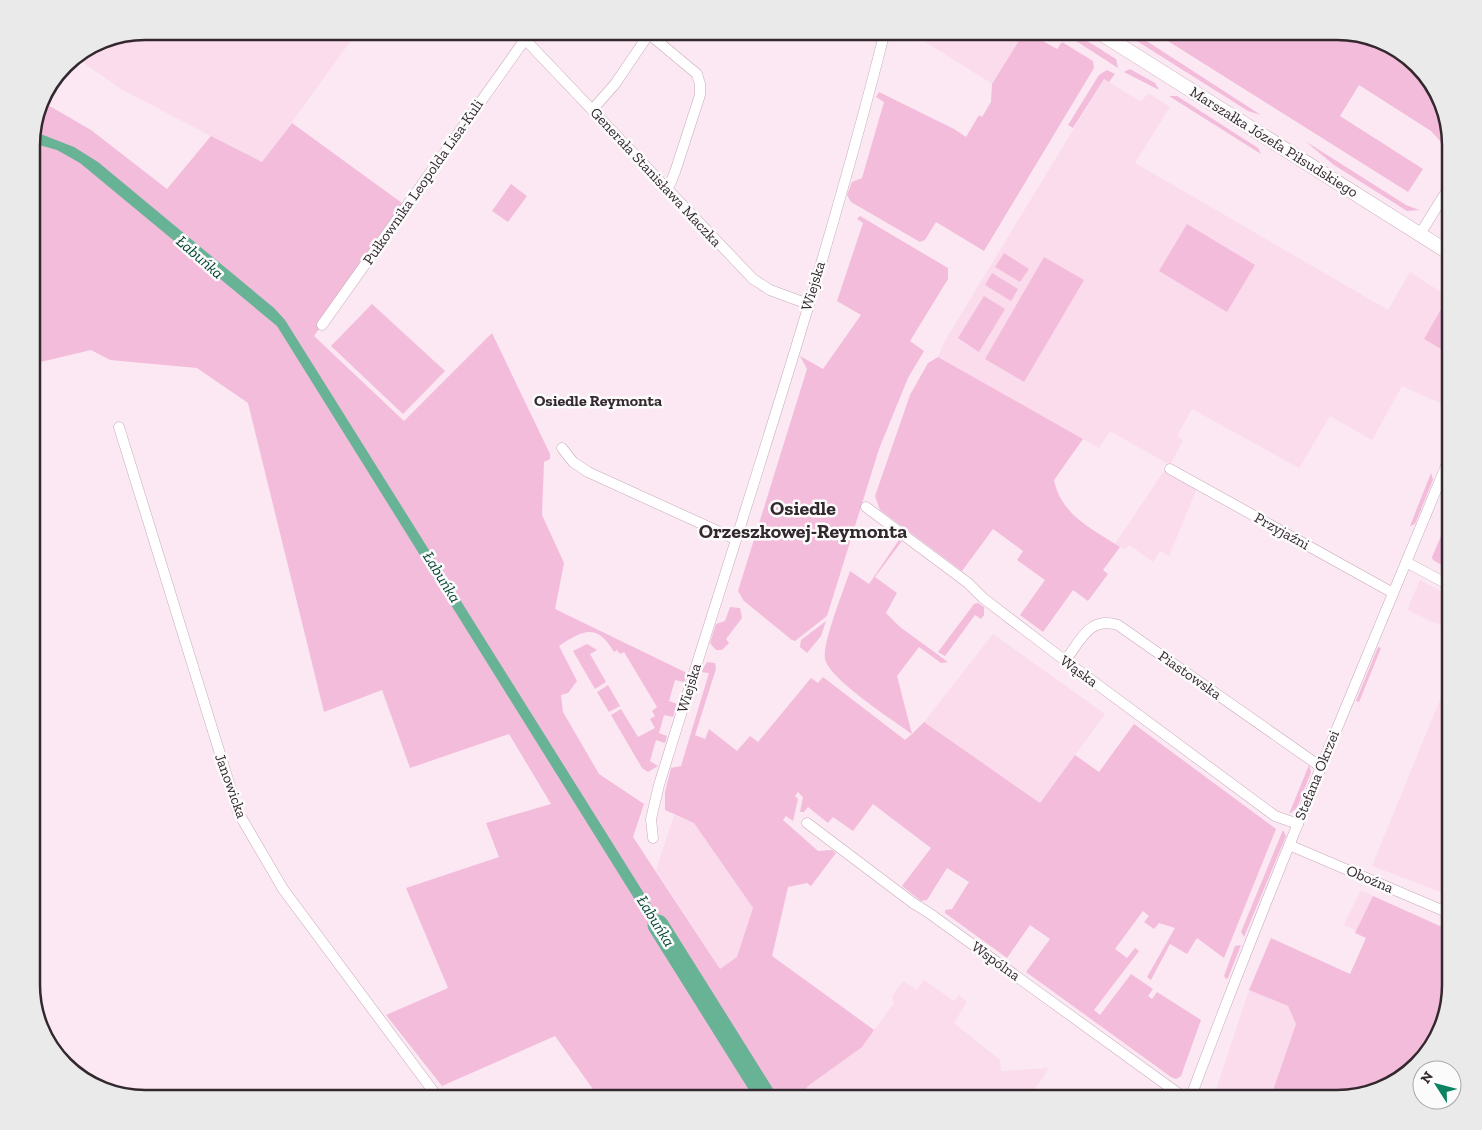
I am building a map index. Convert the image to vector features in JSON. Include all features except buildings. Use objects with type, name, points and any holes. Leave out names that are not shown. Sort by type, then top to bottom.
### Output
[{"type":"street","name":"Pułkownika Leopolda Lisa-Kuli","points":[[322,325],[524,40]]},
{"type":"street","name":"Generała Stanisława Maczka","points":[[532,40],[592,110],[758,283],[778,294],[808,304]]},
{"type":"street","points":[[592,110],[615,84],[645,40]]},
{"type":"street","points":[[658,40],[697,74],[700,84],[700,95],[675,172],[670,184],[665,188]]},
{"type":"street","name":"Wiejska","points":[[653,838],[651,819],[659,785],[808,304],[870,91],[882,40]]},
{"type":"street","name":"Marszałka Józefa Piłsudskiego","points":[[1111,40],[1442,248]]},
{"type":"street","points":[[1420,234],[1442,199]]},
{"type":"street","name":"Janowicka","points":[[118,427],[226,781],[238,812],[283,889],[431,1090]]},
{"type":"street","points":[[562,448],[573,462],[588,472],[735,540]]},
{"type":"street","name":"Przyjaźni","points":[[1170,469],[1393,593]]},
{"type":"street","name":"Stefana Okrzei","points":[[1192,1090],[1289,845],[1442,476]]},
{"type":"street","name":"Wąska","points":[[866,507],[968,583],[983,598],[1065,661],[1274,816],[1298,824]]},
{"type":"street","points":[[1406,562],[1442,581]]},
{"type":"street","name":"Piastowska","points":[[1065,661],[1092,626],[1101,622],[1118,625],[1321,767]]},
{"type":"street","name":"Wspólna","points":[[807,823],[912,903],[929,913],[1175,1090]]},
{"type":"street","name":"Oboźna","points":[[1289,845],[1442,910]]},
{"type":"shaded area","points":[[138,40],[351,40],[262,163],[121,89],[82,62],[105,48]]},
{"type":"shaded area","points":[[922,40],[1019,40],[992,84]]},
{"type":"shaded area","points":[[1019,40],[1041,40],[1057,49],[1062,42],[1093,61],[1094,68],[984,251],[936,222],[925,240],[920,242],[851,202],[847,195],[852,182],[862,178],[884,102],[876,97],[879,92],[954,129],[966,137],[979,115],[982,117],[991,102],[992,84]]},
{"type":"shaded area","points":[[1074,40],[1086,40],[1116,59],[1118,68]]},
{"type":"shaded area","points":[[1135,40],[1145,40],[1261,115],[1248,111]]},
{"type":"shaded area","points":[[1166,40],[1344,40],[1371,46],[1390,54],[1416,76],[1431,99],[1440,125],[1442,143],[1431,131],[1359,85],[1340,116],[1423,169],[1408,192]]},
{"type":"shaded area","points":[[1130,69],[1155,83],[1159,90],[1124,72]]},
{"type":"shaded area","points":[[1107,70],[1115,74],[1109,82],[1104,79],[1073,128],[1068,125],[1099,75]]},
{"type":"shaded area","points":[[1104,79],[1141,102],[1148,93],[1170,107],[1135,163],[1388,310],[1410,272],[1442,293],[1442,305],[1424,339],[1442,350],[1442,404],[1402,386],[1372,440],[1330,416],[1299,468],[1192,409],[1177,436],[1183,440],[1170,465],[1110,431],[1099,448],[938,357],[946,339]]},
{"type":"shaded area","points":[[1169,96],[1177,96],[1258,148],[1261,154]]},
{"type":"shaded area","points":[[48,105],[91,130],[167,189],[211,136],[262,162],[292,123],[406,206],[314,336],[404,421],[492,333],[550,454],[550,459],[544,462],[542,515],[564,563],[555,609],[687,673],[684,682],[675,680],[669,701],[677,704],[673,717],[664,715],[659,733],[667,736],[665,743],[656,740],[650,761],[658,766],[648,772],[642,768],[611,715],[621,709],[638,737],[655,728],[650,719],[655,716],[652,711],[657,707],[624,652],[620,654],[617,650],[614,652],[602,637],[589,632],[575,636],[559,646],[577,681],[568,693],[561,695],[563,712],[599,774],[644,804],[633,837],[720,969],[737,957],[753,908],[694,823],[665,810],[665,792],[671,768],[681,766],[709,673],[701,672],[707,662],[715,663],[716,669],[695,735],[705,739],[709,729],[737,751],[750,736],[758,742],[811,678],[818,683],[823,677],[905,740],[924,722],[1040,803],[1075,755],[1099,772],[1134,724],[1276,829],[1224,958],[1197,938],[1187,954],[1170,944],[1151,980],[1147,977],[1175,928],[1159,923],[1154,929],[1144,922],[1149,916],[1143,911],[1115,949],[1127,958],[1135,948],[1139,951],[1094,1010],[1100,1015],[1131,974],[1153,989],[1148,996],[1152,999],[1157,992],[1201,1020],[1181,1076],[1176,1079],[1171,1077],[1026,972],[1050,939],[1030,925],[1007,958],[945,913],[945,910],[952,909],[969,882],[947,868],[927,900],[921,901],[902,886],[931,848],[873,804],[853,831],[833,817],[828,823],[808,807],[804,812],[800,812],[803,797],[798,792],[795,796],[798,799],[793,821],[786,816],[783,820],[818,851],[832,850],[836,853],[811,886],[807,883],[788,887],[772,956],[874,1030],[862,1047],[808,1086],[805,1090],[594,1090],[555,1036],[442,1086],[386,1015],[448,988],[406,888],[499,857],[486,823],[551,804],[509,734],[410,768],[382,690],[324,712],[248,403],[197,368],[110,360],[91,350],[40,362],[40,138]]},
{"type":"shaded area","points":[[1305,141],[1406,205],[1419,210],[1407,211],[1334,165]]},
{"type":"shaded area","points":[[511,184],[527,196],[508,222],[492,211]]},
{"type":"shaded area","points":[[860,216],[948,268],[948,279],[910,341],[924,351],[908,378],[879,449],[827,616],[795,641],[744,601],[738,591],[807,369],[800,356],[823,369],[861,315],[837,301],[863,223],[857,219]]},
{"type":"shaded area","points":[[1187,224],[1255,265],[1227,312],[1159,271]]},
{"type":"shaded area","points":[[1004,253],[1029,269],[1020,282],[995,267]]},
{"type":"shaded area","points":[[1044,257],[1084,280],[1024,382],[985,359]]},
{"type":"shaded area","points":[[992,273],[1018,289],[1011,301],[985,285]]},
{"type":"shaded area","points":[[984,296],[1005,309],[979,352],[958,338]]},
{"type":"shaded area","points":[[372,304],[445,371],[403,414],[331,346]]},
{"type":"shaded area","points":[[1442,307],[1442,350],[1424,339]]},
{"type":"shaded area","points":[[938,357],[1083,439],[1054,480],[1058,492],[1063,503],[1079,520],[1120,547],[1103,570],[1108,574],[1088,601],[1073,590],[1043,632],[1020,615],[1045,580],[1017,560],[1023,551],[993,529],[962,571],[880,510],[875,496],[910,395],[928,363]]},
{"type":"shaded area","points":[[1164,471],[1197,488],[1169,556],[1160,551],[1153,562],[1129,545],[1125,550],[1115,544]]},
{"type":"shaded area","points":[[1431,473],[1433,480],[1415,524],[1410,526]]},
{"type":"shaded area","points":[[1442,534],[1442,565],[1433,560],[1432,557]]},
{"type":"shaded area","points":[[899,540],[902,541],[875,577],[897,593],[886,613],[900,627],[948,662],[941,663],[919,647],[897,676],[912,734],[850,688],[829,667],[825,659],[830,629],[850,571],[869,584]]},
{"type":"shaded area","points":[[1420,580],[1442,592],[1442,626],[1407,610]]},
{"type":"shaded area","points":[[978,603],[984,607],[984,615],[981,619],[975,615],[945,656],[938,652],[974,604]]},
{"type":"shaded area","points":[[730,607],[740,608],[742,618],[726,639],[729,643],[722,650],[716,650],[710,643],[716,624],[725,621]]},
{"type":"shaded area","points":[[826,621],[821,636],[807,653],[800,647],[801,640]]},
{"type":"shaded area","points":[[993,634],[1105,714],[1040,803],[924,722]]},
{"type":"shaded area","points":[[587,644],[597,650],[590,654],[606,682],[595,689],[573,651]]},
{"type":"shaded area","points":[[1378,647],[1381,648],[1359,702],[1356,701]]},
{"type":"shaded area","points":[[608,685],[620,706],[609,712],[597,692]]},
{"type":"shaded area","points":[[1442,695],[1442,893],[1372,866]]},
{"type":"shaded area","points":[[1309,765],[1311,772],[1297,808],[1289,814]]},
{"type":"shaded area","points":[[674,815],[694,823],[753,908],[788,887],[772,956],[874,1030],[894,1003],[892,996],[903,981],[917,990],[924,980],[954,1001],[959,995],[967,1002],[954,1023],[1000,1060],[1001,1071],[1049,1068],[1034,1090],[780,1090],[720,969],[656,870]]},
{"type":"shaded area","points":[[1283,830],[1286,836],[1244,937],[1241,932]]},
{"type":"shaded area","points":[[1361,890],[1373,896],[1356,931],[1344,925]]},
{"type":"shaded area","points":[[1373,896],[1442,927],[1442,992],[1436,1019],[1428,1038],[1401,1068],[1377,1082],[1351,1089],[1273,1090],[1296,1024],[1288,1006],[1249,990],[1271,938],[1350,974],[1366,938],[1355,933]]},
{"type":"shaded area","points":[[1241,945],[1226,979],[1224,976],[1235,946]]},
{"type":"shaded area","points":[[1249,990],[1288,1006],[1296,1024],[1273,1090],[1216,1090]]},
{"type":"water","points":[[41,134],[74,147],[98,162],[274,308],[285,320],[660,919],[668,927],[678,947],[668,954],[277,326],[80,163],[57,150],[40,145]]},
{"type":"waterway","name":"Łabuńka","points":[[658,925],[761,1090]]},
{"type":"district","name":"Osiedle Reymonta","points":[[598,400]]},
{"type":"district","name":"Osiedle Orzeszkowej-Reymonta","points":[[803,520]]}]
